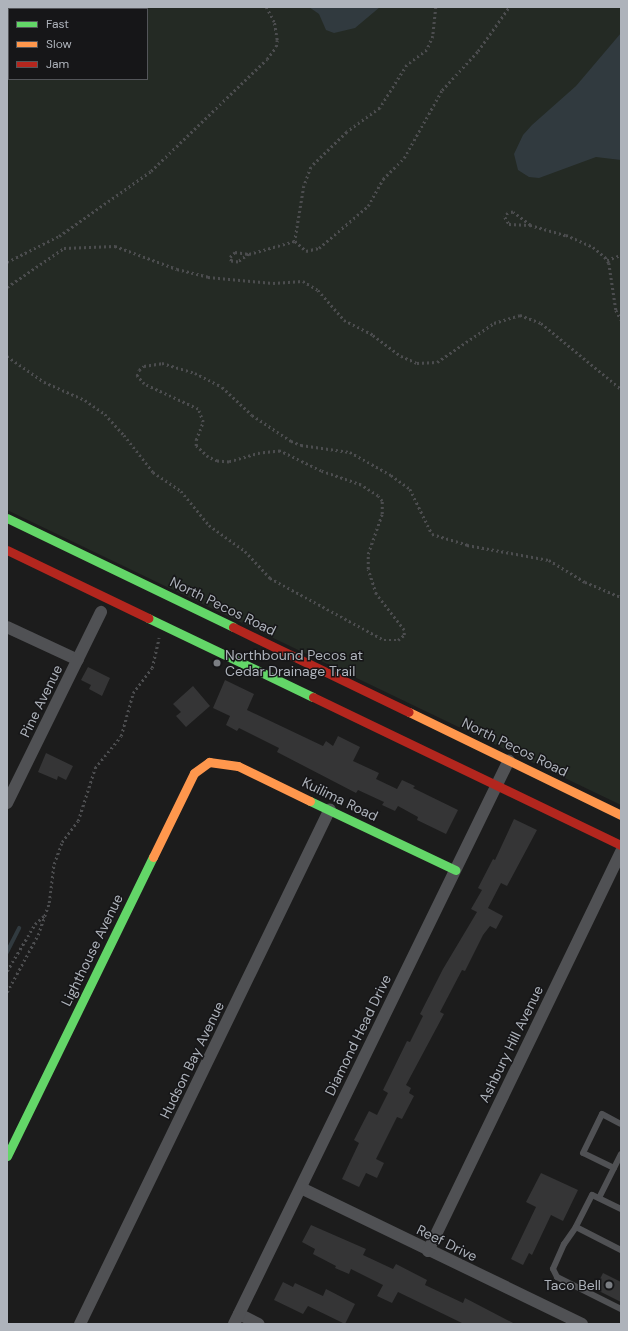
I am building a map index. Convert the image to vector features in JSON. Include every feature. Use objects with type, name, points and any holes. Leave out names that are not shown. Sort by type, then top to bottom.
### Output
[{"type":"main road","name":"North Pecos Road","points":[[7,518],[621,815]]},
{"type":"main road","points":[[7,550],[497,784],[621,845]]},
{"type":"main road","name":"Kuilima Road","points":[[209,762],[238,766],[455,870]]},
{"type":"main road","name":"Lighthouse Avenue","points":[[7,1156],[194,773],[209,762]]},
{"type":"street","name":"Pine Avenue","points":[[7,803],[101,612]]},
{"type":"street","points":[[7,627],[78,660]]},
{"type":"street","name":"Diamond Head Drive","points":[[237,1319],[509,760]]},
{"type":"street","name":"Hudson Bay Avenue","points":[[80,1324],[330,809]]},
{"type":"street","name":"Ashbury Hill Avenue","points":[[428,1251],[621,851]]},
{"type":"street","name":"Reef Drive","points":[[300,1188],[582,1324]]},
{"type":"street","points":[[237,1319],[259,1324]]},
{"type":"lane","points":[[614,1168],[583,1153],[602,1114],[621,1124]]},
{"type":"lane","points":[[599,1198],[621,1154]]},
{"type":"lane","points":[[621,1209],[592,1195],[576,1227],[564,1244],[553,1269],[557,1277],[621,1309]]},
{"type":"lane","points":[[576,1227],[621,1250]]},
{"type":"path","points":[[7,262],[59,236],[151,171],[267,59],[276,47],[277,40],[274,22],[266,7]]},
{"type":"path","points":[[295,241],[304,186],[312,168],[347,132],[380,108],[407,65],[427,50],[433,36],[436,7]]},
{"type":"path","points":[[295,241],[306,251],[319,248],[368,206],[383,179],[404,158],[442,90],[478,51],[509,7]]},
{"type":"path","points":[[530,225],[513,212],[508,213],[504,217],[509,224],[530,225],[566,235],[593,248],[607,260],[616,310],[621,320]]},
{"type":"path","points":[[249,254],[235,252],[230,257],[230,261],[238,262],[249,254],[295,241]]},
{"type":"path","points":[[7,287],[64,248],[115,246],[177,270],[201,275],[273,283],[303,281],[318,290],[344,320],[374,335],[402,356],[417,363],[437,362],[494,323],[520,315],[546,327],[621,389]]},
{"type":"path","points":[[607,260],[621,255]]},
{"type":"path","points":[[7,356],[44,382],[85,400],[108,417],[152,472],[181,491],[209,525],[245,550],[270,578],[384,640],[398,640],[404,635],[404,630],[376,594],[368,569],[368,554],[382,514],[382,501],[378,496],[361,485],[321,471],[280,451],[260,452],[229,462],[218,461],[208,457],[196,446],[196,440],[203,422],[198,409],[144,384],[137,376],[139,370],[144,366],[162,363],[194,373],[222,387],[252,415],[291,441],[301,445],[350,452],[391,475],[410,489],[432,534],[467,545],[549,560],[585,582],[621,596]]},
{"type":"path","points":[[7,992],[38,935],[45,914],[59,847],[78,821],[94,768],[120,736],[133,693],[152,668],[159,636]]},
{"type":"path","points":[[7,971],[35,924],[45,914]]},
{"type":"shaded area","points":[[7,7],[621,7],[621,805],[7,510]]},
{"type":"shaded area","points":[[309,7],[380,7],[355,28],[334,33],[326,30],[319,14]]},
{"type":"shaded area","points":[[621,33],[621,160],[596,157],[539,178],[529,177],[518,170],[514,154],[523,135],[532,125],[576,86]]},
{"type":"building","points":[[88,667],[110,678],[102,696],[89,689],[91,685],[81,680]]},
{"type":"building","points":[[225,680],[254,694],[247,710],[323,746],[326,741],[333,746],[338,736],[360,747],[353,761],[379,773],[376,779],[397,789],[402,780],[415,786],[413,788],[458,810],[446,834],[417,820],[418,817],[398,806],[395,811],[382,805],[384,802],[358,790],[356,793],[277,752],[279,748],[239,728],[237,731],[226,725],[230,716],[213,708]]},
{"type":"building","points":[[193,686],[210,706],[186,727],[176,716],[181,712],[173,704]]},
{"type":"building","points":[[46,753],[73,766],[66,780],[58,776],[57,780],[38,772]]},
{"type":"building","points":[[514,819],[537,830],[507,886],[501,883],[488,908],[503,916],[496,929],[490,926],[483,935],[465,971],[462,970],[440,1012],[444,1014],[406,1085],[411,1088],[409,1093],[414,1096],[402,1119],[397,1117],[376,1159],[384,1163],[377,1178],[366,1173],[359,1187],[342,1179],[359,1143],[354,1140],[369,1111],[377,1115],[388,1093],[383,1090],[407,1041],[410,1042],[423,1016],[420,1014],[443,969],[477,912],[471,909],[482,890],[478,888],[493,859],[495,860]]},
{"type":"building","points":[[541,1173],[578,1190],[563,1221],[551,1215],[532,1255],[529,1253],[523,1265],[511,1259],[536,1207],[526,1202]]},
{"type":"building","points":[[311,1225],[366,1249],[363,1255],[393,1269],[396,1264],[427,1280],[425,1285],[463,1303],[465,1298],[515,1324],[464,1324],[398,1292],[392,1303],[377,1296],[383,1285],[351,1269],[349,1274],[335,1268],[336,1266],[313,1254],[315,1249],[302,1242]]},
{"type":"building","name":"Taco Bell","points":[[603,1273],[621,1282],[621,1302],[595,1289]]},
{"type":"building","points":[[283,1282],[293,1287],[295,1283],[323,1296],[326,1289],[355,1304],[345,1324],[308,1306],[303,1314],[274,1300]]},
{"type":"waterway","points":[[7,952],[19,928]]},
{"type":"traffic: fast","points":[[7,518],[233,627]]},
{"type":"traffic: fast","points":[[148,618],[313,697]]},
{"type":"traffic: fast","points":[[310,801],[455,870]]},
{"type":"traffic: fast","points":[[7,1156],[153,857]]},
{"type":"traffic: slow","points":[[409,712],[621,815]]},
{"type":"traffic: slow","points":[[153,857],[194,773],[209,762],[238,766],[310,801]]},
{"type":"traffic: jam","points":[[7,550],[148,618]]},
{"type":"traffic: jam","points":[[233,627],[409,712]]},
{"type":"traffic: jam","points":[[313,697],[621,845]]},
{"type":"place","name":"Northbound Pecos at Cedar Drainage Trail","points":[[217,663]]},
{"type":"place","name":"Taco Bell","points":[[609,1285]]}]
